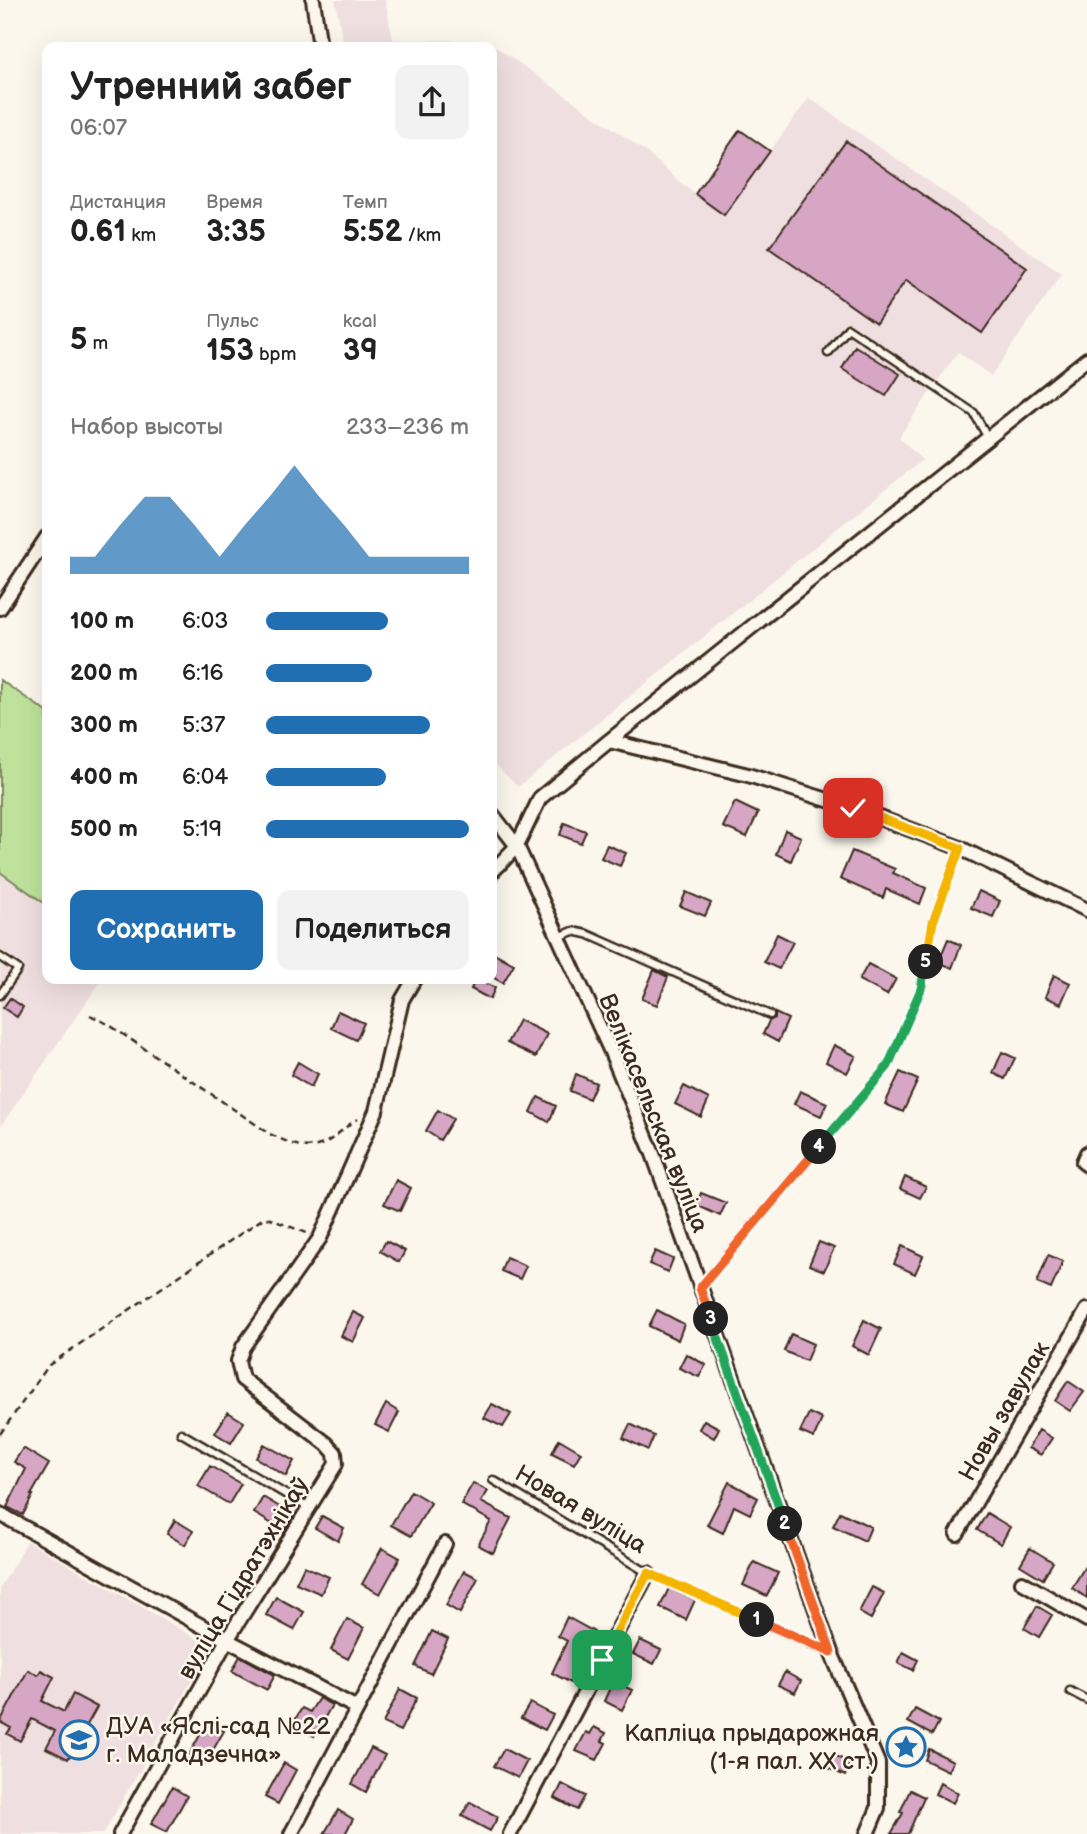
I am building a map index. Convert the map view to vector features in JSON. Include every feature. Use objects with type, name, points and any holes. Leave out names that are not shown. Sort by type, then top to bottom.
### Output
[{"type":"street","points":[[313,0],[319,42]]},
{"type":"street","points":[[497,867],[517,846],[540,798],[1087,359]]},
{"type":"street","points":[[0,608],[42,545]]},
{"type":"street","points":[[609,741],[748,775],[853,808],[960,848],[1087,910]]},
{"type":"street","name":"Велікасельская вуліца","points":[[497,820],[517,846],[611,1052],[653,1153],[831,1652],[878,1763],[878,1808],[867,1834]]},
{"type":"street","points":[[320,1238],[376,1111],[402,1000],[411,984]]},
{"type":"street","points":[[1087,1153],[1083,1162],[1087,1165]]},
{"type":"street","name":"вуліца Гідратэхнікаў","points":[[120,1834],[227,1640],[336,1464],[335,1453],[327,1444],[242,1379],[238,1362],[243,1347],[320,1238]]},
{"type":"street","name":"Новы завулак","points":[[957,1534],[1087,1310]]},
{"type":"street","points":[[0,1514],[356,1708]]},
{"type":"street","points":[[291,1834],[445,1544]]},
{"type":"street","name":"Новая вуліца","points":[[510,1834],[648,1573]]},
{"type":"street","points":[[1022,1582],[1087,1620]]},
{"type":"lane","points":[[828,354],[848,328],[974,413],[988,438]]},
{"type":"lane","points":[[700,1288],[888,1066],[921,989],[933,922],[960,848]]},
{"type":"lane","points":[[557,938],[573,931],[587,934],[770,1015]]},
{"type":"lane","points":[[0,957],[18,969],[0,995]]},
{"type":"lane","points":[[181,1433],[310,1509]]},
{"type":"lane","name":"Новая вуліца","points":[[493,1480],[648,1573],[831,1652]]},
{"type":"lane","points":[[1070,1691],[1087,1700]]},
{"type":"path","points":[[90,1015],[108,1024],[270,1134],[296,1146],[321,1146],[346,1125],[376,1111]]},
{"type":"path","points":[[0,1434],[49,1365],[265,1217],[320,1238]]},
{"type":"shaded area","points":[[335,0],[385,0],[393,40],[488,42],[343,42]]},
{"type":"shaded area","points":[[497,48],[645,151],[694,194],[740,130],[770,151],[809,98],[1062,274],[991,376],[958,352],[899,437],[922,460],[518,787],[497,766]]},
{"type":"shaded area","points":[[0,872],[42,901],[42,984],[99,984],[0,1127]]},
{"type":"shaded area","name":"ДУА «Яслі-сад №22 г. Маладзечна»","points":[[27,1541],[211,1647],[103,1834],[0,1834],[0,1588]]},
{"type":"green space","points":[[0,680],[42,709],[42,901],[0,872]]},
{"type":"building","points":[[740,130],[770,151],[724,215],[695,194]]},
{"type":"building","points":[[846,141],[1027,268],[982,333],[906,280],[876,323],[769,248]]},
{"type":"building","points":[[855,346],[900,374],[886,396],[842,369]]},
{"type":"building","points":[[735,802],[758,813],[747,837],[723,827]]},
{"type":"building","points":[[564,823],[586,831],[581,843],[560,835]]},
{"type":"building","points":[[785,830],[801,837],[791,861],[776,854]]},
{"type":"building","points":[[607,845],[626,853],[620,866],[601,858]]},
{"type":"building","points":[[852,851],[895,869],[893,873],[926,888],[920,904],[886,889],[883,898],[840,879]]},
{"type":"building","points":[[979,891],[1000,901],[993,917],[971,908]]},
{"type":"building","points":[[686,892],[711,903],[705,916],[680,906]]},
{"type":"building","points":[[777,934],[793,942],[779,969],[764,962]]},
{"type":"building","points":[[948,939],[961,945],[952,968],[938,962]]},
{"type":"building","points":[[497,955],[514,964],[503,983],[497,980]]},
{"type":"building","points":[[868,964],[896,979],[887,995],[859,980]]},
{"type":"building","points":[[654,970],[668,977],[657,1005],[642,999]]},
{"type":"building","points":[[1054,975],[1070,983],[1061,1004],[1045,997]]},
{"type":"building","points":[[473,984],[487,984],[495,988],[490,999],[471,989]]},
{"type":"building","points":[[10,998],[23,1007],[17,1017],[3,1008]]},
{"type":"building","points":[[338,1011],[364,1023],[356,1040],[331,1028]]},
{"type":"building","points":[[775,1013],[788,1019],[778,1042],[763,1034],[769,1021],[775,1018]]},
{"type":"building","points":[[519,1020],[547,1034],[536,1057],[507,1043]]},
{"type":"building","points":[[834,1045],[856,1056],[847,1073],[826,1062]]},
{"type":"building","points":[[1002,1052],[1015,1058],[1005,1079],[993,1073]]},
{"type":"building","points":[[298,1062],[318,1074],[311,1087],[291,1075]]},
{"type":"building","points":[[900,1072],[918,1080],[903,1112],[885,1104]]},
{"type":"building","points":[[576,1074],[596,1083],[589,1099],[570,1091]]},
{"type":"building","points":[[684,1086],[709,1099],[701,1117],[675,1104]]},
{"type":"building","points":[[800,1091],[827,1103],[821,1116],[794,1104]]},
{"type":"building","points":[[538,1097],[556,1106],[549,1122],[531,1112]]},
{"type":"building","points":[[438,1110],[453,1119],[440,1140],[426,1131]]},
{"type":"building","points":[[905,1177],[926,1187],[920,1198],[900,1189]]},
{"type":"building","points":[[396,1180],[411,1188],[400,1211],[384,1204]]},
{"type":"building","points":[[701,1193],[726,1203],[720,1216],[696,1205]]},
{"type":"building","points":[[386,1241],[405,1251],[399,1262],[380,1251]]},
{"type":"building","points":[[819,1242],[834,1248],[824,1271],[809,1265]]},
{"type":"building","points":[[902,1246],[923,1256],[915,1274],[894,1264]]},
{"type":"building","points":[[655,1251],[673,1259],[668,1272],[649,1264]]},
{"type":"building","points":[[1048,1255],[1063,1261],[1051,1289],[1037,1283]]},
{"type":"building","points":[[506,1257],[526,1266],[520,1279],[501,1271]]},
{"type":"building","points":[[657,1310],[684,1324],[678,1340],[649,1326]]},
{"type":"building","points":[[353,1312],[365,1318],[353,1342],[341,1336]]},
{"type":"building","points":[[864,1320],[881,1329],[869,1355],[852,1346]]},
{"type":"building","points":[[791,1334],[813,1344],[806,1361],[784,1351]]},
{"type":"building","points":[[686,1354],[706,1365],[699,1377],[679,1368]]},
{"type":"building","points":[[1068,1381],[1084,1392],[1070,1411],[1055,1401]]},
{"type":"building","points":[[386,1404],[399,1412],[389,1432],[375,1425]]},
{"type":"building","points":[[492,1404],[511,1414],[503,1427],[484,1418]]},
{"type":"building","points":[[228,1412],[244,1422],[231,1443],[215,1433]]},
{"type":"building","points":[[809,1413],[822,1419],[814,1438],[800,1432]]},
{"type":"building","points":[[704,1420],[719,1428],[714,1438],[699,1429]]},
{"type":"building","points":[[630,1424],[654,1436],[648,1450],[623,1438]]},
{"type":"building","points":[[1039,1430],[1052,1438],[1041,1455],[1028,1448]]},
{"type":"building","points":[[559,1439],[581,1452],[574,1464],[552,1453]]},
{"type":"building","points":[[264,1444],[294,1461],[286,1476],[256,1458]]},
{"type":"building","points":[[23,1448],[49,1464],[23,1515],[7,1507],[26,1469],[14,1462]]},
{"type":"building","points":[[210,1466],[241,1484],[229,1504],[198,1486]]},
{"type":"building","points":[[729,1482],[758,1498],[750,1514],[734,1506],[723,1533],[707,1525]]},
{"type":"building","points":[[473,1483],[488,1491],[481,1502],[511,1518],[493,1553],[478,1545],[491,1521],[461,1504]]},
{"type":"building","points":[[411,1491],[431,1503],[411,1536],[391,1525]]},
{"type":"building","points":[[263,1497],[293,1515],[284,1531],[254,1513]]},
{"type":"building","points":[[840,1512],[871,1527],[865,1541],[833,1526]]},
{"type":"building","points":[[987,1513],[1010,1527],[1001,1544],[977,1530]]},
{"type":"building","points":[[322,1516],[344,1528],[338,1541],[315,1528]]},
{"type":"building","points":[[175,1520],[193,1531],[185,1545],[167,1534]]},
{"type":"building","points":[[382,1548],[400,1558],[380,1594],[362,1584]]},
{"type":"building","points":[[1030,1548],[1053,1562],[1043,1579],[1020,1565]]},
{"type":"building","points":[[754,1562],[778,1573],[767,1596],[743,1585]]},
{"type":"building","points":[[1087,1563],[1087,1598],[1072,1588]]},
{"type":"building","points":[[304,1566],[329,1577],[321,1594],[296,1583]]},
{"type":"building","points":[[464,1571],[478,1578],[460,1613],[446,1605]]},
{"type":"building","points":[[872,1587],[884,1593],[871,1619],[859,1612]]},
{"type":"building","points":[[669,1588],[695,1600],[686,1620],[660,1607]]},
{"type":"building","points":[[276,1597],[304,1612],[294,1630],[266,1615]]},
{"type":"building","points":[[1037,1606],[1052,1615],[1039,1637],[1024,1628]]},
{"type":"building","points":[[567,1617],[594,1632],[577,1664],[580,1665],[571,1683],[552,1673],[567,1641],[558,1636]]},
{"type":"building","points":[[347,1619],[364,1628],[348,1659],[331,1650]]},
{"type":"building","points":[[432,1631],[448,1639],[431,1674],[415,1666]]},
{"type":"building","points":[[640,1640],[661,1650],[654,1664],[633,1654]]},
{"type":"building","points":[[903,1652],[918,1660],[913,1670],[898,1663]]},
{"type":"building","points":[[240,1656],[275,1675],[267,1690],[232,1671]]},
{"type":"building","points":[[28,1670],[38,1675],[41,1670],[54,1677],[42,1701],[64,1712],[73,1694],[97,1707],[68,1759],[46,1748],[55,1731],[32,1719],[20,1741],[7,1734],[11,1728],[0,1722]]},
{"type":"building","points":[[785,1672],[801,1681],[795,1693],[778,1685]]},
{"type":"building","points":[[613,1681],[632,1690],[622,1710],[604,1701]]},
{"type":"building","points":[[400,1689],[417,1698],[400,1731],[383,1723]]},
{"type":"building","points":[[319,1698],[332,1705],[314,1736],[293,1723],[302,1708],[310,1712]]},
{"type":"building","points":[[530,1703],[553,1715],[545,1730],[521,1718]]},
{"type":"building","points":[[915,1709],[939,1722],[932,1735],[908,1722]]},
{"type":"building","points":[[207,1722],[224,1731],[205,1764],[189,1755]]},
{"type":"building","points":[[594,1727],[606,1733],[602,1741],[606,1743],[597,1760],[576,1751],[586,1732],[590,1734]]},
{"type":"building","points":[[371,1748],[385,1755],[366,1792],[352,1784]]},
{"type":"building","points":[[504,1749],[527,1761],[518,1778],[494,1766]]},
{"type":"building","points":[[929,1749],[953,1761],[948,1771],[925,1760]]},
{"type":"building","points":[[832,1754],[850,1763],[845,1776],[826,1767]]},
{"type":"building","points":[[284,1763],[296,1770],[278,1804],[265,1797]]},
{"type":"building","points":[[940,1783],[958,1793],[953,1803],[935,1794]]},
{"type":"building","points":[[562,1784],[585,1796],[577,1810],[555,1798]]},
{"type":"building","points":[[172,1787],[187,1796],[167,1832],[151,1824]]},
{"type":"building","points":[[910,1790],[924,1797],[908,1834],[891,1834],[903,1813],[900,1812]]},
{"type":"building","points":[[470,1802],[498,1817],[490,1831],[462,1816]]},
{"type":"building","points":[[338,1810],[353,1819],[345,1834],[324,1834]]},
{"type":"place","name":"ДУА «Яслі-сад №22 г. Маладзечна»","points":[[79,1740]]},
{"type":"place","name":"Капліца прыдарожная (1-я пал. XX ст.)","points":[[906,1747]]},
{"type":"route","points":[[602,1660],[648,1573],[831,1652],[700,1288],[888,1066],[921,989],[933,922],[960,848],[853,808]]}]
